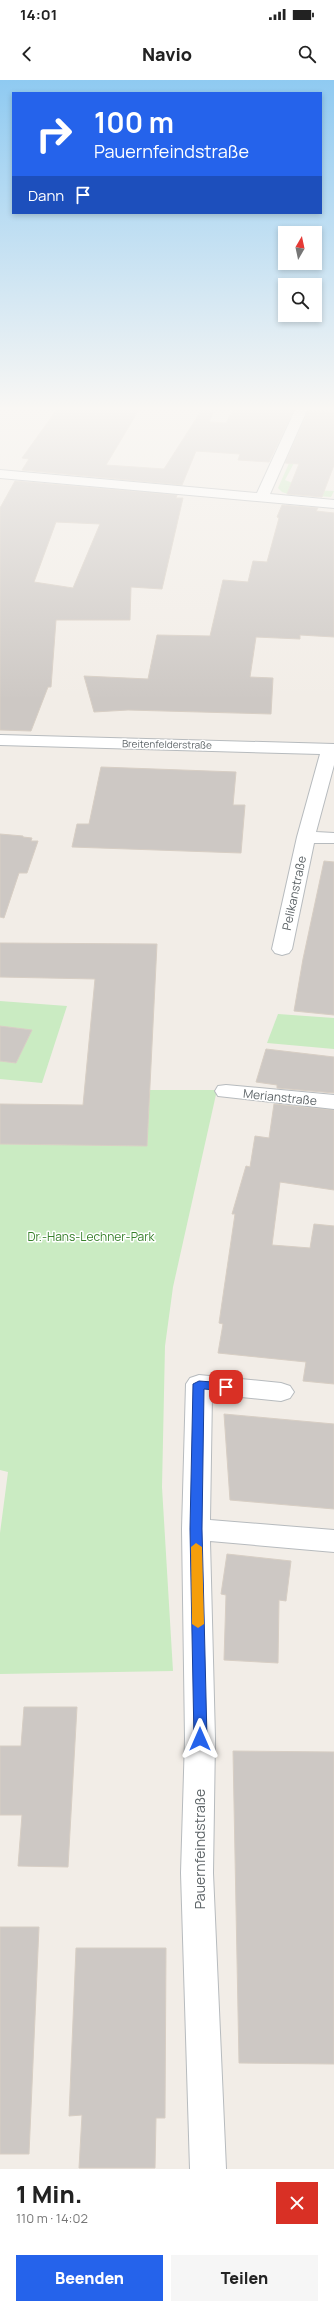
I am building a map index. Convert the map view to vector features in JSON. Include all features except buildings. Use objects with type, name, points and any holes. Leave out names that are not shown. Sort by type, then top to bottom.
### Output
[{"type":"street","name":"Breitenfelderstraße","points":[[0,740],[332,749]]},
{"type":"street","name":"Pelikanstraße","points":[[282,949],[306,836],[332,749]]},
{"type":"street","points":[[306,836],[334,838]]},
{"type":"street","name":"Merianstraße","points":[[226,1091],[334,1102]]},
{"type":"street","name":"Pauernfeindstraße","points":[[208,2169],[197,1874],[200,1732],[196,1529],[199,1384],[281,1392]]},
{"type":"street","points":[[196,1529],[334,1541]]},
{"type":"green space","points":[[0,1001],[67,1006],[42,1083],[0,1079],[0,1061],[16,1063],[32,1030],[0,1026]]},
{"type":"green space","points":[[278,1014],[334,1018],[334,1049],[267,1043]]},
{"type":"green space","name":"Dr.-Hans-Lechner-Park","points":[[150,1090],[217,1090],[173,1287],[165,1346],[162,1487],[173,1671],[0,1674],[0,1533],[8,1472],[0,1470],[0,1144],[147,1146]]},
{"type":"slow traffic","points":[[196,1547],[198,1624]]},
{"type":"route","points":[[200,1739],[196,1529],[199,1384],[226,1387]]}]
